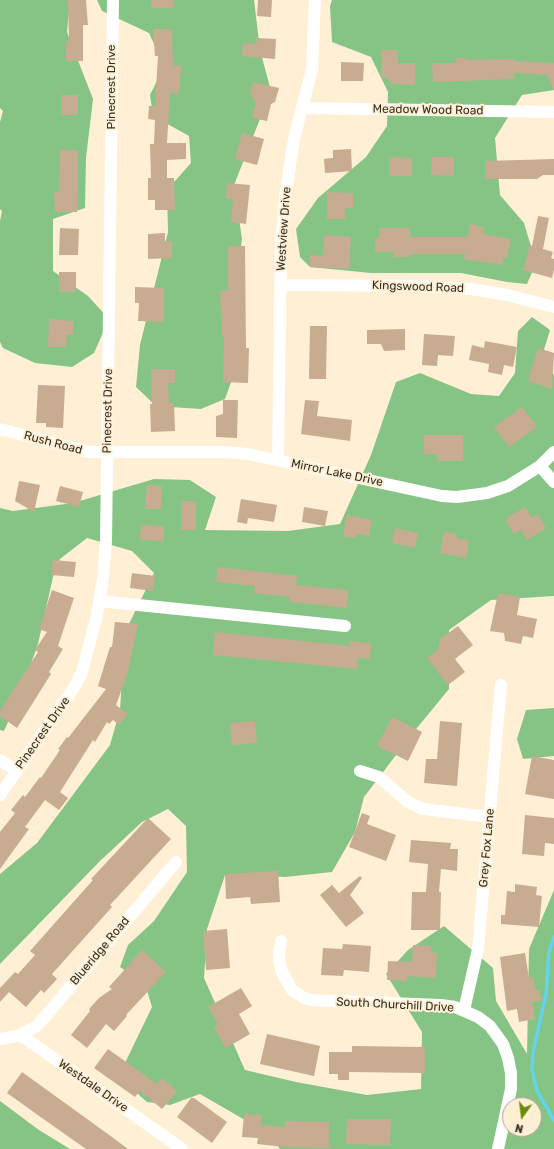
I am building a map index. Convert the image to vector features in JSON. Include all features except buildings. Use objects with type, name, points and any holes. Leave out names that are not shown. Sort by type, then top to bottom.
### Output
[{"type":"street","name":"Pinecrest Drive","points":[[0,795],[75,686],[82,672],[90,644],[99,601],[106,541],[113,0]]},
{"type":"street","name":"Westview Drive","points":[[278,460],[281,243],[288,168],[294,139],[303,108],[314,54],[315,0]]},
{"type":"street","name":"Meadow Wood Road","points":[[303,108],[554,112]]},
{"type":"street","name":"Kingswood Road","points":[[280,285],[413,286],[471,289],[507,295],[554,307]]},
{"type":"street","name":"Rush Road","points":[[0,428],[89,452],[107,452]]},
{"type":"street","name":"Mirror Lake Drive","points":[[107,452],[225,452],[278,460],[442,496],[457,497],[487,493],[508,486],[540,466],[554,452]]},
{"type":"street","points":[[540,466],[554,482]]},
{"type":"street","points":[[99,601],[345,626]]},
{"type":"street","name":"Grey Fox Lane","points":[[464,1010],[478,949],[501,685]]},
{"type":"street","points":[[0,760],[17,770]]},
{"type":"street","points":[[360,771],[379,777],[408,802],[423,809],[490,817]]},
{"type":"street","name":"Blueridge Road","points":[[21,1035],[38,1025],[176,862]]},
{"type":"street","name":"South Churchill Drive","points":[[281,941],[279,956],[281,970],[292,990],[304,998],[311,1000],[441,1005],[464,1010],[478,1017],[490,1026],[503,1044],[508,1058],[511,1089],[498,1149]]},
{"type":"street","points":[[0,1038],[21,1035]]},
{"type":"street","name":"Westdale Drive","points":[[21,1035],[182,1149]]},
{"type":"green space","points":[[0,0],[70,0],[67,32],[93,99],[86,158],[85,208],[53,219],[53,271],[88,296],[109,319],[94,353],[72,367],[35,363],[3,348],[0,342],[0,221],[2,211],[0,209],[0,122],[3,111],[0,108]]},
{"type":"green space","points":[[97,0],[254,0],[260,50],[271,91],[234,185],[242,239],[231,310],[238,363],[225,399],[201,409],[156,406],[136,387],[140,345],[168,232],[167,190],[191,163],[189,136],[153,116],[150,95],[164,66],[149,33],[102,11]]},
{"type":"green space","points":[[332,0],[554,0],[554,90],[522,95],[495,138],[500,195],[524,223],[536,263],[527,284],[507,282],[461,273],[371,273],[310,267],[300,257],[296,229],[318,198],[366,157],[387,126],[388,92],[371,57],[332,42],[330,6]]},
{"type":"green space","points":[[532,317],[550,330],[542,356],[554,375],[554,596],[491,600],[449,630],[449,689],[412,734],[364,797],[355,832],[332,872],[285,877],[225,875],[207,929],[204,978],[245,1070],[296,1082],[367,1095],[421,1089],[422,1032],[386,974],[408,950],[444,926],[493,968],[496,1001],[527,1054],[529,949],[554,890],[554,1149],[280,1149],[269,1134],[200,1094],[170,1105],[147,1102],[130,1087],[124,1065],[152,1007],[145,984],[120,967],[128,945],[154,921],[187,872],[186,826],[168,809],[142,822],[100,861],[0,964],[0,874],[37,843],[110,745],[120,710],[125,632],[154,573],[132,551],[87,538],[60,559],[53,577],[38,644],[20,695],[4,731],[0,730],[0,508],[13,511],[73,503],[154,479],[190,480],[216,497],[205,530],[288,531],[340,524],[371,455],[396,382],[420,373],[471,394],[499,396],[515,373],[518,331]]},
{"type":"green space","points":[[554,708],[554,756],[523,759],[517,739],[526,710]]},
{"type":"green space","points":[[0,1101],[39,1130],[70,1149],[0,1149]]},
{"type":"waterway","points":[[554,937],[549,952],[546,994],[533,1052],[532,1070],[537,1091],[554,1120]]}]
